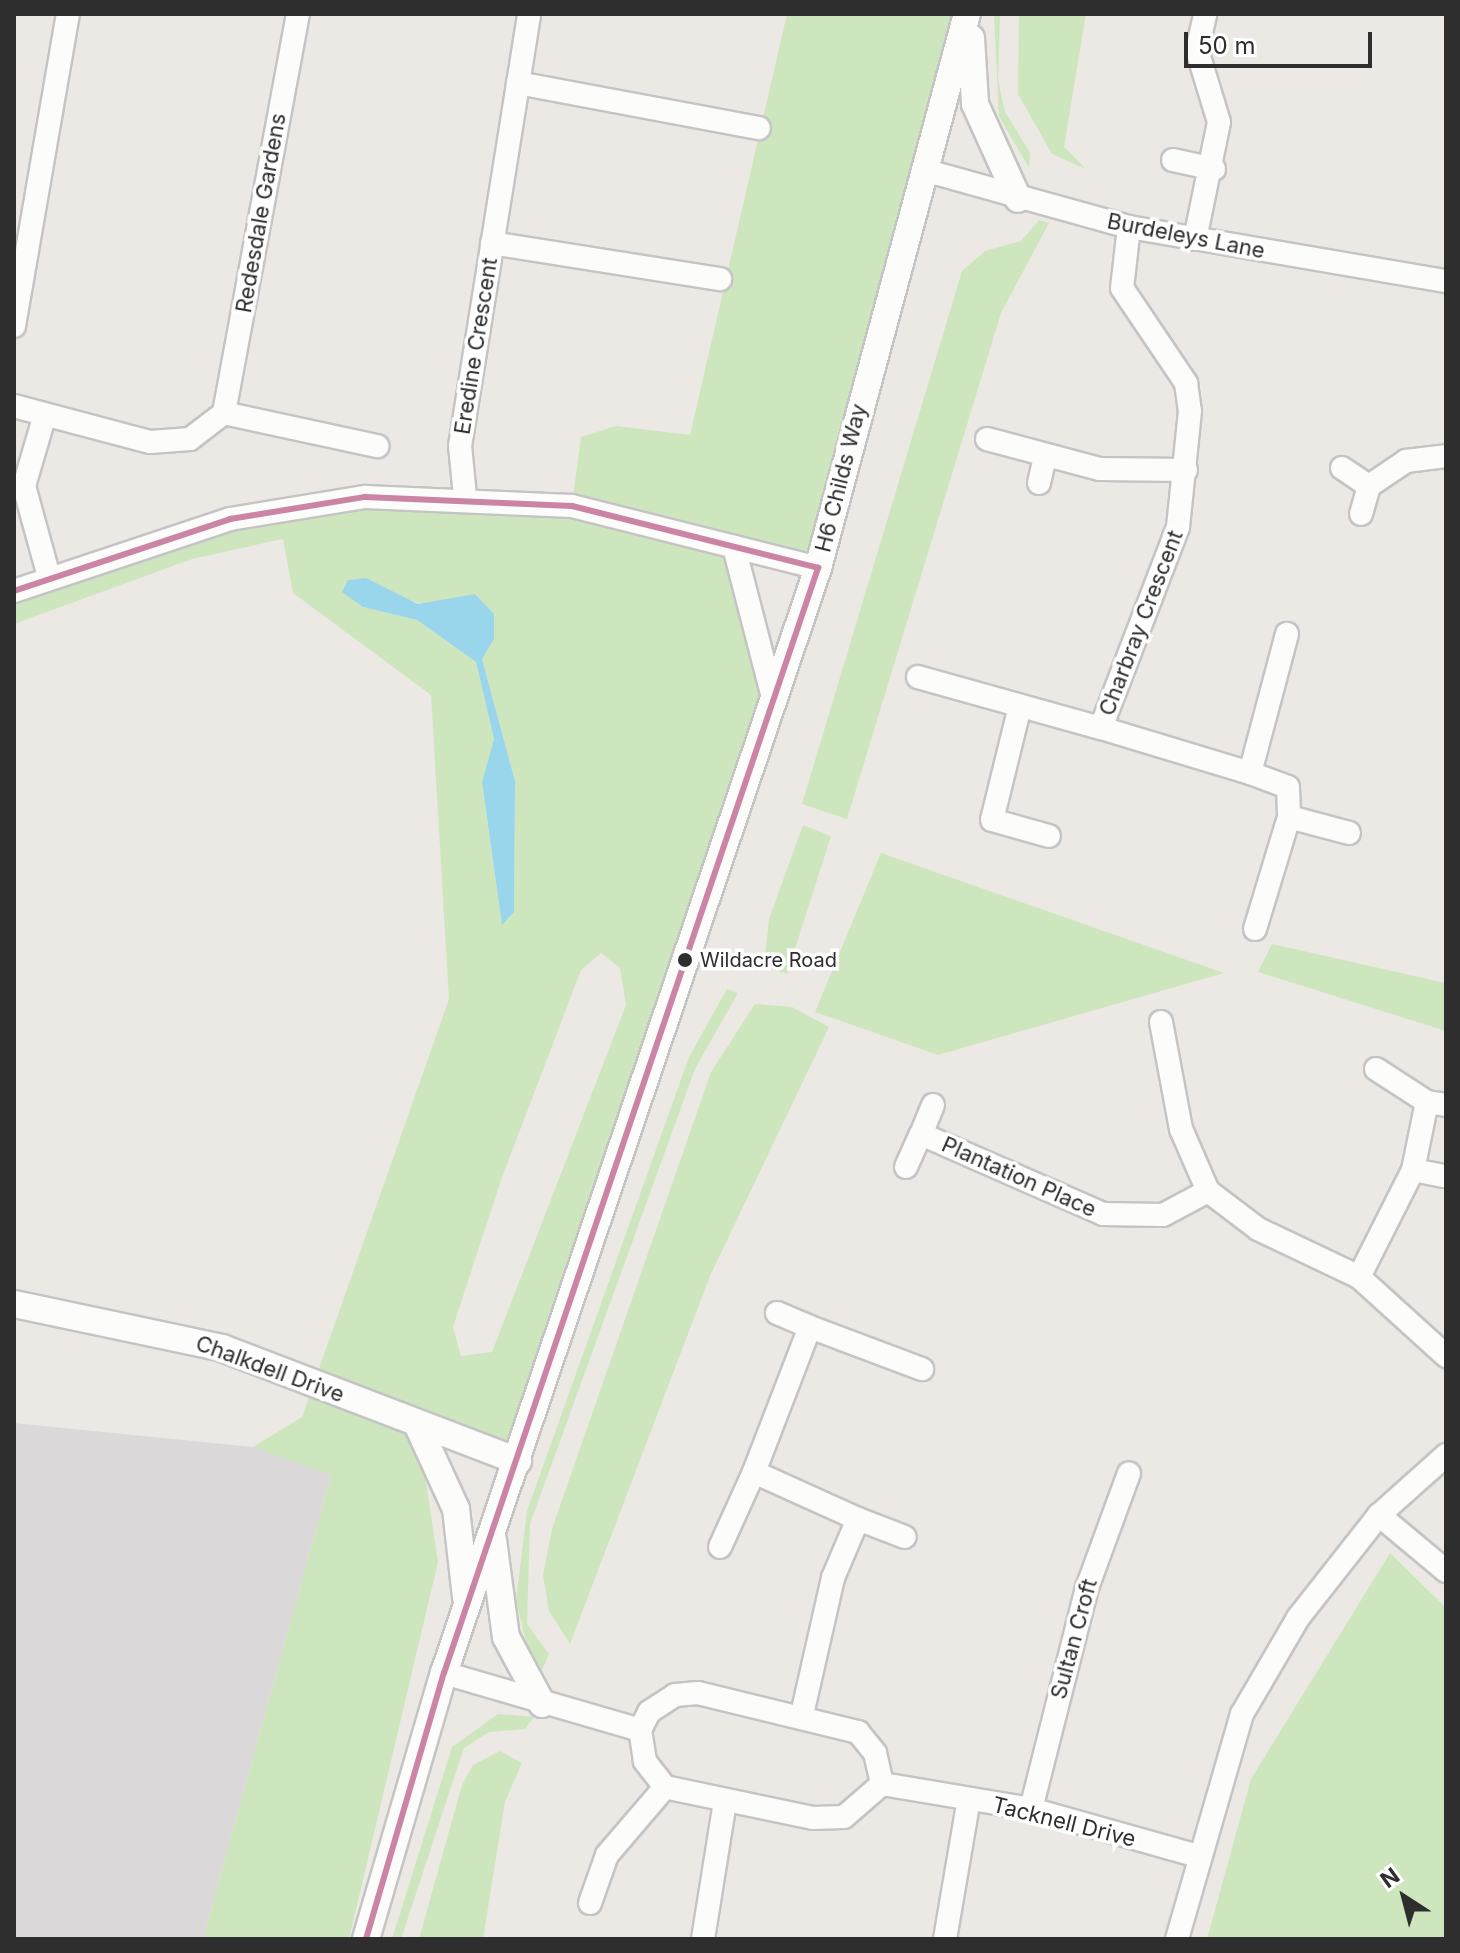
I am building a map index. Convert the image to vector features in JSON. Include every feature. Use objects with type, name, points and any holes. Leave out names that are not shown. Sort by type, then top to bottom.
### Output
[{"type":"street","points":[[14,326],[68,14]]},
{"type":"street","name":"Redesdale Gardens","points":[[224,413],[298,14]]},
{"type":"street","name":"Eredine Crescent","points":[[465,496],[460,446],[529,14]]},
{"type":"street","points":[[968,14],[975,104],[1018,199]]},
{"type":"street","name":"H6 Childs Way","points":[[366,1939],[444,1673],[818,568],[880,319],[931,172],[968,14]]},
{"type":"street","points":[[1195,239],[1214,169],[1219,122],[1197,50],[1205,14]]},
{"type":"street","points":[[518,83],[759,128]]},
{"type":"street","points":[[1173,160],[1214,169]]},
{"type":"street","name":"Burdeleys Lane","points":[[931,172],[1018,199],[1129,227],[1446,281]]},
{"type":"street","name":"Charbray Crescent","points":[[1101,728],[1178,527],[1186,470],[1186,383],[1122,288],[1129,227]]},
{"type":"street","name":"Eredine Crescent","points":[[492,243],[720,279]]},
{"type":"street","points":[[14,406],[44,418],[150,442],[190,439],[224,413],[377,446]]},
{"type":"street","points":[[44,418],[24,486],[49,577]]},
{"type":"street","points":[[987,439],[1100,469],[1186,470]]},
{"type":"street","points":[[1039,483],[1045,456]]},
{"type":"street","points":[[1361,514],[1369,486],[1406,461],[1446,456]]},
{"type":"street","points":[[1342,468],[1369,486]]},
{"type":"street","points":[[14,591],[49,577],[287,506],[465,496],[572,506],[818,568]]},
{"type":"street","points":[[734,547],[774,702]]},
{"type":"street","points":[[1250,773],[1287,634]]},
{"type":"street","name":"Charbray Crescent","points":[[918,677],[1101,728],[1288,787],[1289,817]]},
{"type":"street","points":[[1020,706],[992,820],[1049,836]]},
{"type":"street","points":[[1255,929],[1289,817],[1349,833]]},
{"type":"street","points":[[1161,1022],[1181,1129],[1208,1191],[1258,1229],[1359,1277],[1446,1356]]},
{"type":"street","points":[[1359,1277],[1413,1170],[1436,1104],[1376,1069]]},
{"type":"street","name":"Plantation Place","points":[[906,1167],[933,1105]]},
{"type":"street","name":"Plantation Place","points":[[921,1134],[1103,1214],[1163,1215],[1208,1191]]},
{"type":"street","points":[[1413,1170],[1444,1176]]},
{"type":"street","name":"Chalkdell Drive","points":[[14,1304],[222,1348],[418,1426],[518,1461]]},
{"type":"street","points":[[777,1313],[922,1369]]},
{"type":"street","points":[[720,1547],[754,1472],[810,1327]]},
{"type":"street","points":[[418,1426],[456,1509],[467,1604]]},
{"type":"street","points":[[1177,1939],[1198,1856],[1242,1714],[1298,1618],[1379,1515],[1446,1455]]},
{"type":"street","points":[[754,1472],[905,1537]]},
{"type":"street","name":"Sultan Croft","points":[[1031,1809],[1087,1588],[1129,1473]]},
{"type":"street","points":[[1379,1515],[1446,1571]]},
{"type":"street","points":[[802,1715],[833,1578],[858,1519]]},
{"type":"street","points":[[493,1532],[506,1637],[542,1704]]},
{"type":"street","points":[[444,1673],[542,1704],[640,1730]]},
{"type":"street","points":[[675,1695],[802,1715],[858,1732],[875,1753],[882,1784],[844,1817],[725,1802],[665,1787],[645,1761],[640,1730],[649,1712],[675,1695]]},
{"type":"street","name":"Tacknell Drive","points":[[882,1784],[1031,1809],[1198,1856]]},
{"type":"street","points":[[590,1903],[607,1855],[665,1787]]},
{"type":"street","points":[[945,1939],[969,1799]]},
{"type":"street","points":[[703,1939],[725,1802]]},
{"type":"shaded area","points":[[14,1423],[253,1447],[331,1475],[203,1939],[14,1939]]},
{"type":"green space","points":[[787,14],[967,14],[818,568],[735,547],[774,702],[518,1461],[418,1427],[438,1562],[349,1939],[203,1939],[331,1475],[253,1447],[302,1417],[449,999],[431,695],[293,593],[283,539],[192,559],[14,624],[14,591],[287,506],[572,505],[581,437],[616,426],[690,435]],"holes":[[[390,594],[429,606],[475,594],[494,614],[494,639],[482,659],[515,781],[514,912],[502,924],[482,783],[494,739],[476,662],[417,620],[363,607]],[[601,953],[620,968],[626,1005],[492,1352],[461,1356],[453,1327],[501,1180],[581,970]]]},
{"type":"green space","points":[[994,14],[1000,14],[998,80],[1005,112],[1030,153],[1029,168],[999,116]]},
{"type":"green space","points":[[1019,14],[1086,14],[1064,147],[1086,169],[1052,154],[1018,94]]},
{"type":"green space","points":[[1039,220],[1049,223],[1001,313],[847,819],[802,804],[962,271],[985,251],[1021,241]]},
{"type":"green space","points":[[803,825],[831,836],[787,974],[764,966],[769,919]]},
{"type":"green space","points":[[881,853],[1224,973],[938,1055],[815,1012]]},
{"type":"green space","points":[[1272,944],[1446,983],[1446,1031],[1258,972]]},
{"type":"green space","points":[[727,989],[738,993],[695,1069],[530,1524],[527,1624],[549,1654],[542,1670],[527,1646],[516,1600],[527,1511],[689,1057]]},
{"type":"green space","points":[[755,1004],[792,1007],[829,1027],[710,1276],[570,1644],[549,1611],[543,1575],[552,1529],[711,1072]]},
{"type":"green space","points":[[1390,1553],[1446,1608],[1446,1939],[1207,1939],[1251,1779]]},
{"type":"green space","points":[[498,1714],[534,1717],[525,1729],[489,1732],[464,1748],[401,1939],[392,1939],[452,1747]]},
{"type":"green space","points":[[500,1751],[522,1763],[505,1802],[483,1939],[419,1939],[462,1785],[473,1765]]},
{"type":"water","points":[[366,578],[418,604],[475,594],[494,614],[494,639],[482,659],[515,781],[514,912],[502,925],[482,782],[494,739],[476,662],[417,620],[363,607],[342,592],[348,580]]},
{"type":"transit line","points":[[14,591],[230,519],[365,497],[572,506],[818,568]]},
{"type":"transit line","points":[[366,1939],[444,1673],[818,568]]},
{"type":"place","name":"Wildacre Road","points":[[685,960]]}]
